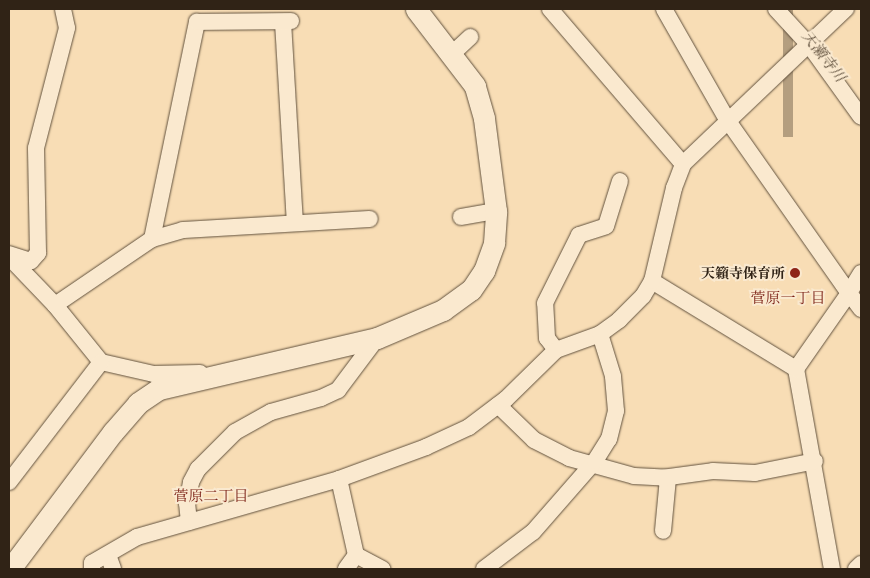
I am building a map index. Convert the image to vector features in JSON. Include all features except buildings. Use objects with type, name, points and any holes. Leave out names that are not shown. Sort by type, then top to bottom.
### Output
[{"type":"street","points":[[9,256],[31,261],[38,253],[36,148],[67,28],[64,9]]},
{"type":"street","points":[[10,569],[138,403],[159,389],[222,372],[377,338],[443,310],[471,290],[484,271],[494,243],[496,211],[484,118],[475,86],[416,9]]},
{"type":"street","points":[[550,9],[684,164]]},
{"type":"street","points":[[664,9],[728,121],[861,309]]},
{"type":"street","points":[[776,9],[814,43],[861,117]]},
{"type":"street","points":[[92,569],[92,563],[110,562],[137,538],[339,479],[435,443],[469,426],[498,405],[556,350],[600,334],[643,296],[652,281],[674,188],[684,164],[814,43],[846,9]]},
{"type":"street","points":[[152,239],[199,15],[287,21],[295,222]]},
{"type":"street","points":[[452,54],[470,36]]},
{"type":"street","points":[[556,350],[547,338],[545,303],[579,235],[606,226],[620,181]]},
{"type":"street","points":[[461,217],[496,211]]},
{"type":"street","points":[[56,305],[152,239],[183,230],[370,219]]},
{"type":"street","points":[[9,256],[56,305],[100,362],[154,374],[222,372]]},
{"type":"street","points":[[832,569],[815,461],[796,369],[861,273]]},
{"type":"street","points":[[652,281],[796,369]]},
{"type":"street","points":[[484,569],[533,532],[590,466],[609,439],[616,411],[613,376],[600,334]]},
{"type":"street","points":[[189,522],[187,503],[195,475],[236,432],[271,412],[321,398],[338,390],[377,338]]},
{"type":"street","points":[[9,482],[100,362]]},
{"type":"street","points":[[498,405],[534,440],[590,466],[634,476],[668,478],[663,531]]},
{"type":"street","points":[[662,478],[713,472],[755,473],[815,461]]},
{"type":"street","points":[[339,479],[356,555],[346,569]]},
{"type":"street","points":[[356,555],[382,569]]},
{"type":"street","points":[[856,569],[861,564]]},
{"type":"water","points":[[783,9],[793,9],[793,137],[783,137]]},
{"type":"place","name":"天籟寺保育所","points":[[795,273]]},
{"type":"district","name":"菅原一丁目","points":[[788,298]]},
{"type":"district","name":"菅原二丁目","points":[[211,496]]},
{"type":"water label","name":"天瀬寺川","points":[[824,56]]}]
